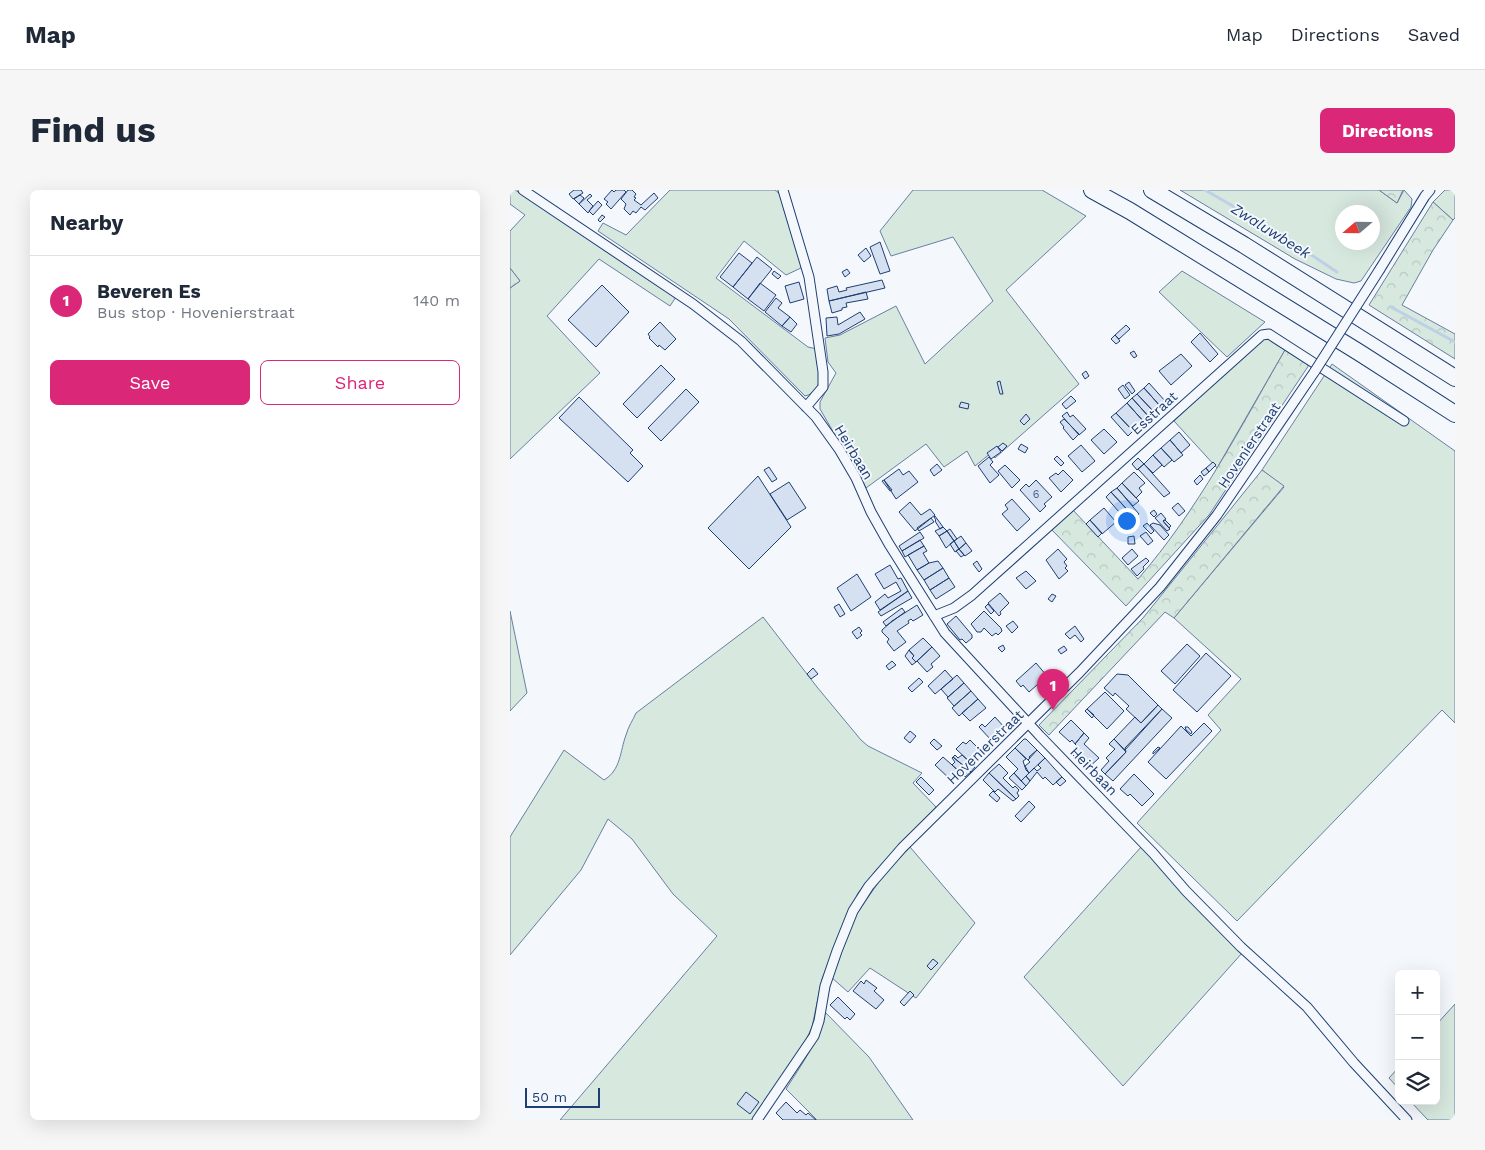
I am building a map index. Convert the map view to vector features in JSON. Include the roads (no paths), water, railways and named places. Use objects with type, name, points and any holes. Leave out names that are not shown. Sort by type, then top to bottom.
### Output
[{"type":"highway","points":[[1092,190],[1130,211],[1360,352],[1455,414]]},
{"type":"highway","points":[[1152,190],[1252,250],[1455,378]]},
{"type":"street","name":"Heirbaan","points":[[523,190],[693,304],[741,341],[816,417],[839,449],[856,478],[871,512],[889,544],[945,633],[1200,905],[1241,947],[1307,1007],[1354,1063],[1406,1120]]},
{"type":"street","points":[[783,190],[809,277],[823,372],[823,387],[806,407]]},
{"type":"street","points":[[1417,190],[1427,193]]},
{"type":"street","name":"Hovenierstraat","points":[[758,1120],[814,1036],[819,1021],[825,986],[836,950],[853,912],[869,886],[902,848],[1080,672],[1160,587],[1217,515],[1314,371],[1427,193]]},
{"type":"street","name":"Esstraat","points":[[934,616],[954,608],[972,595],[1262,335],[1269,334],[1404,421]]},
{"type":"waterway","name":"Zwaluwbeek","points":[[1205,190],[1271,228],[1337,272]]},
{"type":"waterway","name":"Zwaluwbeek","points":[[1391,307],[1455,342]]},
{"type":"place","name":"Beveren Es","points":[[1053,710]]}]
